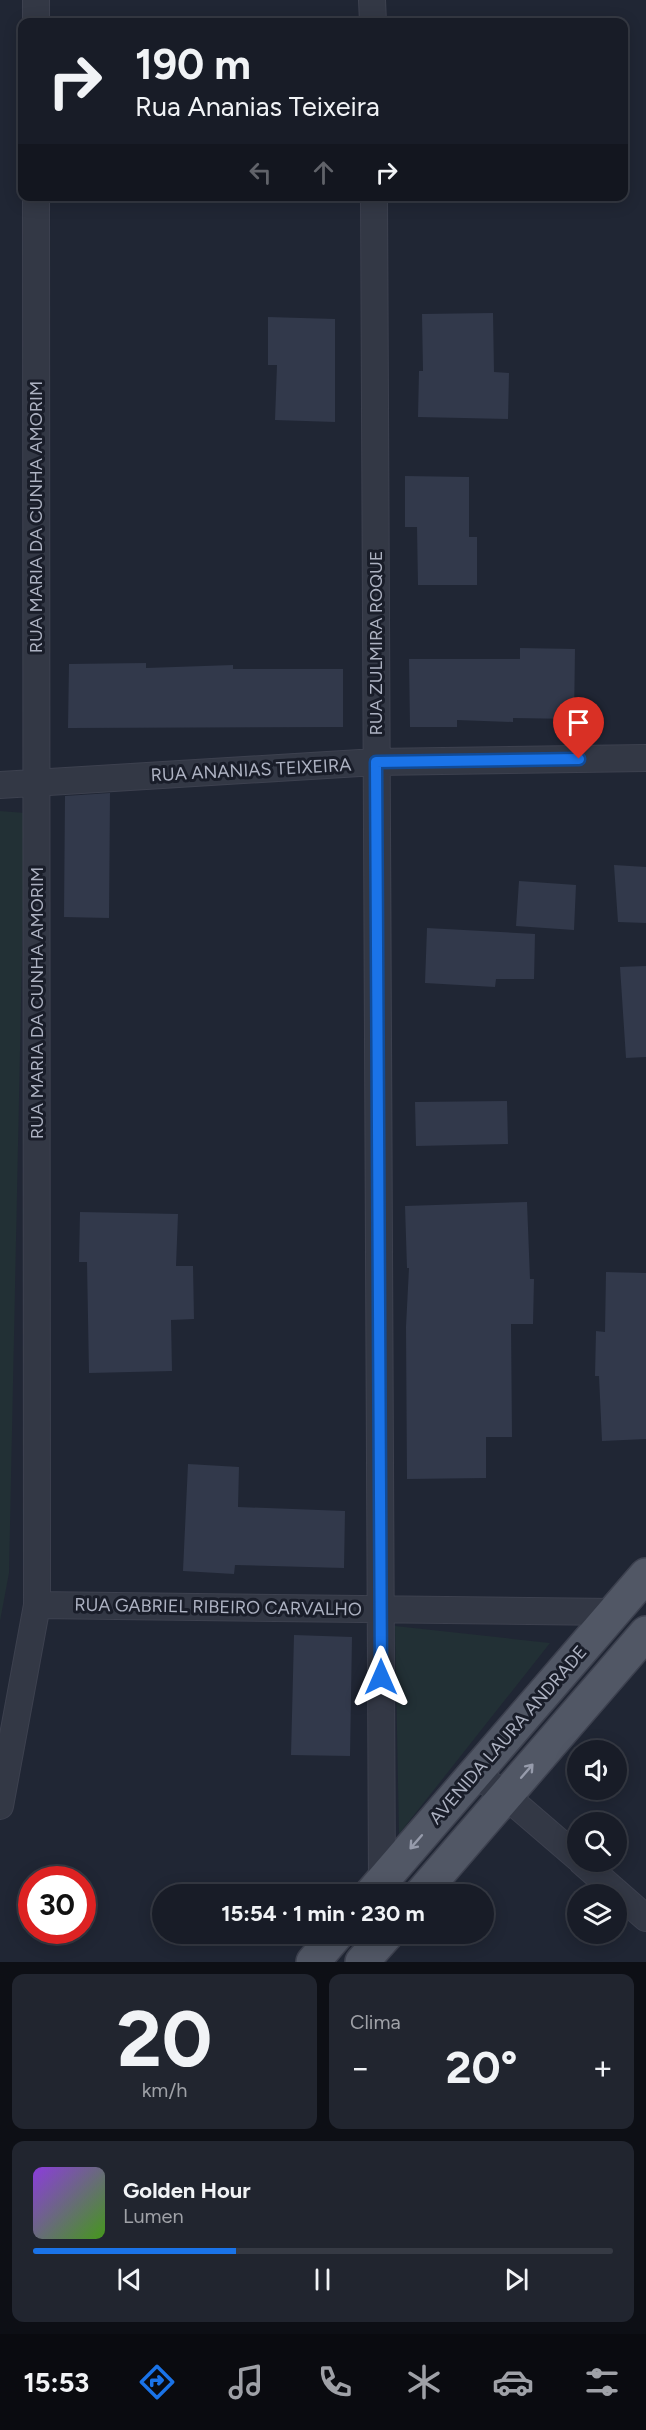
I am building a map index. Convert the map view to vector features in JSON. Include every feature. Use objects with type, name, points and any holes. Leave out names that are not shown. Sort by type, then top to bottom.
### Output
[{"type":"main road","name":"AVENIDA LAURA ANDRADE","points":[[379,1884],[646,1575]]},
{"type":"main road","points":[[430,1884],[646,1633]]},
{"type":"main road","points":[[313,1962],[328,1944]]},
{"type":"main road","points":[[362,1962],[378,1944]]},
{"type":"street","points":[[36,0],[36,18]]},
{"type":"street","points":[[372,0],[373,18]]},
{"type":"street","name":"RUA MARIA DA CUNHA AMORIM","points":[[0,1806],[37,1605],[36,201]]},
{"type":"street","name":"RUA ZULMIRA ROQUE","points":[[374,201],[381,1609],[376,1884]]},
{"type":"street","name":"RUA ANANIAS TEIXEIRA","points":[[0,785],[376,762],[646,758]]},
{"type":"street","name":"RUA GABRIEL RIBEIRO CARVALHO","points":[[37,1605],[614,1612]]},
{"type":"street","points":[[475,1773],[506,1796],[567,1849]]},
{"type":"street","points":[[593,1872],[646,1918]]},
{"type":"shaded area","points":[[0,811],[25,813],[9,1573],[0,1621]]},
{"type":"shaded area","points":[[395,1626],[550,1643],[399,1834]]},
{"type":"building","points":[[493,313],[494,372],[509,373],[508,419],[418,417],[419,371],[423,371],[422,314]]},
{"type":"building","points":[[268,317],[335,319],[335,422],[275,420],[277,365],[268,365]]},
{"type":"building","points":[[405,476],[469,477],[469,537],[477,537],[477,585],[418,585],[417,527],[405,527]]},
{"type":"building","points":[[520,648],[575,649],[574,719],[513,718],[513,722],[457,720],[457,727],[410,727],[409,659],[520,659]]},
{"type":"building","points":[[146,663],[146,668],[233,665],[233,669],[343,669],[343,727],[68,728],[69,664]]},
{"type":"building","points":[[110,793],[109,918],[64,917],[65,796]]},
{"type":"building","points":[[614,865],[646,867],[646,923],[618,922]]},
{"type":"building","points":[[519,881],[576,885],[574,930],[516,926]]},
{"type":"building","points":[[427,928],[535,934],[534,979],[496,979],[495,987],[425,983]]},
{"type":"building","points":[[646,966],[646,1057],[626,1058],[620,967]]},
{"type":"building","points":[[507,1101],[508,1144],[416,1146],[415,1102]]},
{"type":"building","points":[[527,1202],[530,1279],[534,1279],[533,1324],[511,1324],[512,1437],[486,1437],[486,1478],[407,1479],[406,1327],[409,1268],[407,1268],[405,1206]]},
{"type":"building","points":[[80,1212],[178,1214],[176,1266],[193,1266],[194,1319],[171,1320],[172,1371],[89,1373],[87,1262],[79,1262]]},
{"type":"building","points":[[606,1272],[646,1273],[646,1439],[602,1441],[599,1376],[595,1376],[596,1331],[605,1332]]},
{"type":"building","points":[[188,1464],[239,1467],[238,1507],[345,1511],[344,1568],[235,1565],[234,1574],[183,1571]]},
{"type":"building","points":[[294,1635],[352,1637],[350,1756],[291,1755]]},
{"type":"route","points":[[381,1677],[376,762],[579,759]]}]
